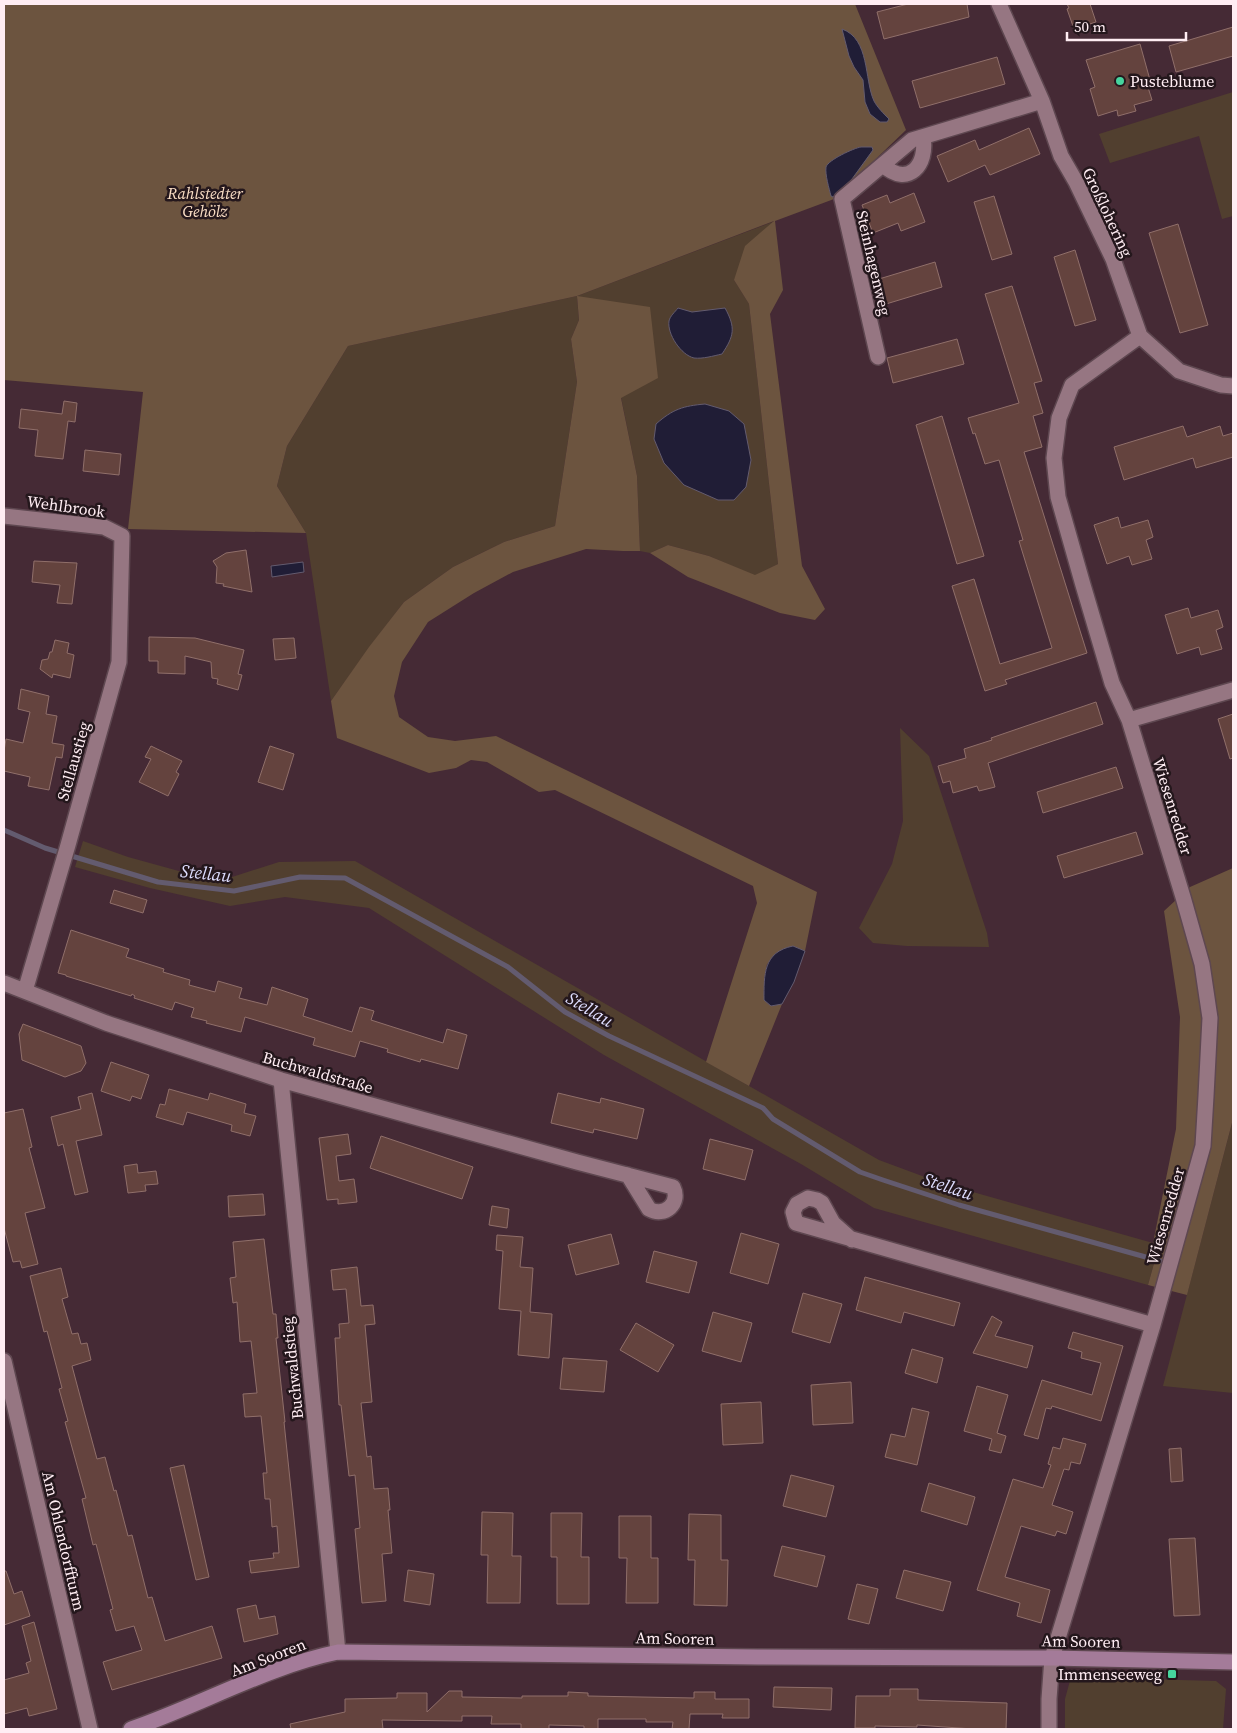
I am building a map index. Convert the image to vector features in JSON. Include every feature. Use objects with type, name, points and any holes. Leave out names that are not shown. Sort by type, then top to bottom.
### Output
[{"type":"street","name":"Großlohering","points":[[999,4],[1042,101],[1061,156],[1076,182],[1113,259],[1140,336],[1179,371],[1221,385],[1233,386]]},
{"type":"street","name":"Steinhagenweg","points":[[878,357],[842,198],[912,140],[1042,101]]},
{"type":"street","points":[[883,165],[898,174],[912,172],[917,169],[923,157],[923,137]]},
{"type":"street","name":"Wiesenredder","points":[[1049,1729],[1048,1699],[1052,1658],[1153,1325],[1203,1146],[1210,1018],[1202,964],[1128,720],[1112,683],[1060,506],[1054,458],[1060,418],[1072,385],[1140,336]]},
{"type":"street","name":"Wehlbrook","points":[[4,516],[104,527],[122,536]]},
{"type":"street","name":"Stellaustieg","points":[[25,991],[119,662],[122,536]]},
{"type":"street","points":[[1128,720],[1233,690]]},
{"type":"street","name":"Buchwaldstraße","points":[[4,983],[106,1023],[281,1080],[628,1175]]},
{"type":"street","name":"Buchwaldstieg","points":[[281,1080],[338,1652]]},
{"type":"street","points":[[852,1240],[1153,1325]]},
{"type":"street","name":"Am Ohlendorffturm","points":[[4,1361],[90,1729]]},
{"type":"street","name":"Am Sooren","points":[[131,1729],[158,1720],[288,1666],[338,1652],[1052,1658],[1233,1662]]},
{"type":"shaded area","points":[[842,29],[851,34],[862,50],[874,101],[889,119],[887,122],[880,122],[870,114],[865,102],[863,80],[849,56]]},
{"type":"shaded area","points":[[1233,92],[1233,216],[1222,219],[1199,136],[1110,163],[1099,134]]},
{"type":"shaded area","points":[[861,147],[872,147],[873,150],[852,179],[833,197],[831,196],[826,167],[836,158]]},
{"type":"shaded area","points":[[775,221],[734,280],[749,304],[778,564],[755,576],[709,556],[668,545],[650,553],[640,551],[637,476],[621,397],[577,297],[579,320],[571,339],[577,382],[555,526],[504,542],[453,567],[404,602],[331,701],[306,533],[277,486],[287,446],[348,346],[577,296]]},
{"type":"shaded area","points":[[678,308],[692,312],[725,308],[731,321],[732,332],[722,354],[694,358],[684,353],[673,338],[669,326],[670,317]]},
{"type":"shaded area","points":[[705,404],[729,411],[744,424],[751,460],[746,487],[734,500],[718,500],[684,485],[664,463],[654,439],[656,424],[668,415],[684,407]]},
{"type":"shaded area","points":[[303,562],[304,572],[272,577],[271,566]]},
{"type":"shaded area","points":[[900,728],[929,756],[987,933],[989,947],[907,946],[873,943],[859,928],[892,864],[903,821]]},
{"type":"shaded area","points":[[83,841],[128,857],[186,873],[229,878],[279,862],[355,861],[879,1160],[941,1183],[1153,1243],[1158,1249],[1148,1285],[874,1208],[801,1164],[604,1055],[369,908],[285,897],[230,906],[150,888],[75,867]]},
{"type":"shaded area","points":[[793,946],[805,951],[794,982],[782,1004],[771,1006],[764,1000],[764,982],[767,966],[776,953]]},
{"type":"shaded area","points":[[1233,1119],[1233,1393],[1163,1386]]},
{"type":"shaded area","points":[[1071,1677],[1216,1681],[1226,1689],[1223,1729],[1065,1729],[1065,1699]]},
{"type":"green space","name":"Rahlstedter Gehölz","points":[[4,4],[855,4],[906,130],[834,199],[775,221],[783,290],[770,314],[802,566],[825,609],[815,620],[780,613],[688,577],[650,553],[668,545],[709,556],[755,575],[778,564],[749,304],[734,280],[745,246],[774,221],[577,296],[348,346],[287,446],[277,486],[306,533],[128,529],[143,392],[4,380]]},
{"type":"green space","points":[[577,296],[650,307],[658,378],[621,398],[637,476],[640,551],[586,549],[513,572],[474,593],[428,622],[402,662],[394,696],[399,717],[428,737],[455,741],[496,736],[817,892],[805,951],[793,946],[767,964],[764,981],[764,1000],[771,1006],[782,1004],[749,1086],[706,1062],[757,903],[753,886],[555,790],[539,792],[487,762],[471,760],[456,768],[429,773],[337,738],[331,701],[404,602],[453,567],[504,542],[555,526],[577,382],[571,339],[579,320]]},
{"type":"green space","points":[[1233,868],[1233,1119],[1187,1295],[1148,1285],[1158,1249],[1153,1243],[1176,1129],[1180,1017],[1164,911],[1190,887]]},
{"type":"building","points":[[908,4],[967,4],[969,17],[884,39],[877,12]]},
{"type":"building","points":[[1067,4],[1090,4],[1096,22],[1074,29]]},
{"type":"building","points":[[1233,27],[1233,56],[1176,72],[1169,46]]},
{"type":"building","name":"Pusteblume","points":[[1140,44],[1150,80],[1146,81],[1152,100],[1134,105],[1136,111],[1118,116],[1117,110],[1098,116],[1090,89],[1095,87],[1086,60]]},
{"type":"building","points":[[997,57],[1005,84],[920,108],[912,81]]},
{"type":"building","points":[[1029,128],[1040,154],[990,175],[985,165],[948,182],[937,156],[975,140],[979,150]]},
{"type":"building","points":[[914,193],[925,222],[901,231],[898,223],[873,233],[862,205],[887,195],[890,203]]},
{"type":"building","points":[[994,196],[1012,254],[992,260],[974,202]]},
{"type":"building","points":[[1178,224],[1208,325],[1180,333],[1149,233]]},
{"type":"building","points":[[1075,250],[1096,320],[1075,326],[1054,257]]},
{"type":"building","points":[[935,262],[942,287],[886,304],[879,279]]},
{"type":"building","points":[[1012,286],[1042,381],[1034,383],[1043,413],[1033,416],[1042,447],[1024,452],[1087,653],[1005,680],[1007,684],[985,691],[952,586],[974,579],[1000,664],[1052,648],[1019,541],[1023,540],[999,460],[985,464],[968,418],[1019,403],[985,294]]},
{"type":"building","points":[[957,339],[964,364],[893,383],[887,358]]},
{"type":"building","points":[[64,401],[77,403],[75,422],[68,421],[63,459],[35,456],[38,430],[19,428],[21,409],[62,414]]},
{"type":"building","points":[[942,416],[984,556],[957,564],[916,425]]},
{"type":"building","points":[[1183,426],[1187,437],[1220,426],[1223,436],[1233,433],[1233,457],[1196,468],[1193,458],[1124,480],[1114,447]]},
{"type":"building","points":[[85,450],[121,454],[119,475],[83,471]]},
{"type":"building","points":[[1118,517],[1121,528],[1148,520],[1153,537],[1146,540],[1152,559],[1132,565],[1129,556],[1107,564],[1094,525]]},
{"type":"building","points":[[246,550],[252,592],[216,583],[217,567],[213,561],[226,553]]},
{"type":"building","points":[[34,561],[77,563],[72,604],[57,603],[60,585],[32,582]]},
{"type":"building","points":[[1188,608],[1191,618],[1218,610],[1223,627],[1216,630],[1222,649],[1201,655],[1199,647],[1177,654],[1165,615]]},
{"type":"building","points":[[149,637],[195,638],[244,650],[238,674],[242,675],[238,690],[217,684],[218,679],[212,678],[211,662],[185,656],[185,674],[158,673],[158,661],[149,661]]},
{"type":"building","points":[[294,638],[296,658],[275,660],[273,639]]},
{"type":"building","points":[[55,640],[69,643],[67,653],[74,655],[70,678],[53,674],[52,678],[40,669],[42,660],[48,659],[50,652],[52,652]]},
{"type":"building","points":[[21,689],[49,696],[46,714],[57,716],[52,743],[64,745],[62,758],[56,757],[49,790],[28,786],[30,777],[4,771],[6,739],[23,743],[30,712],[18,709]]},
{"type":"building","points":[[1096,702],[1103,724],[988,763],[995,787],[979,791],[977,786],[953,793],[950,781],[943,783],[938,766],[966,758],[964,749]]},
{"type":"building","points":[[1233,714],[1233,758],[1230,759],[1218,719]]},
{"type":"building","points":[[151,746],[182,761],[176,772],[179,774],[168,796],[139,782],[151,759],[145,757]]},
{"type":"building","points":[[270,746],[294,754],[283,790],[258,782]]},
{"type":"building","points":[[1116,767],[1123,788],[1043,813],[1037,792]]},
{"type":"building","points":[[1136,832],[1143,854],[1064,878],[1057,856]]},
{"type":"building","points":[[114,890],[147,900],[143,913],[110,903]]},
{"type":"building","points":[[71,930],[129,949],[126,957],[164,969],[163,972],[190,980],[189,985],[215,992],[218,981],[242,988],[239,998],[267,1005],[272,987],[308,999],[303,1016],[352,1032],[360,1007],[374,1011],[371,1020],[443,1043],[447,1029],[467,1035],[458,1069],[421,1059],[420,1062],[387,1052],[388,1049],[360,1041],[355,1057],[313,1045],[315,1038],[245,1017],[241,1032],[191,1017],[194,1008],[175,1002],[172,1010],[134,998],[135,996],[132,994],[131,996],[66,976],[58,973]]},
{"type":"building","points":[[23,1024],[81,1046],[86,1063],[81,1071],[65,1077],[22,1060],[19,1034]]},
{"type":"building","points":[[111,1062],[149,1075],[141,1099],[132,1096],[130,1101],[101,1091]]},
{"type":"building","points":[[169,1089],[208,1100],[210,1093],[246,1104],[244,1113],[256,1116],[250,1136],[231,1131],[232,1125],[187,1112],[183,1125],[156,1117],[160,1104],[165,1105]]},
{"type":"building","points":[[92,1093],[102,1135],[76,1141],[88,1192],[75,1195],[63,1144],[58,1146],[51,1117],[81,1109],[78,1097]]},
{"type":"building","points":[[558,1093],[600,1103],[601,1098],[644,1109],[637,1139],[594,1129],[593,1133],[551,1123]]},
{"type":"building","points":[[23,1109],[32,1147],[29,1148],[45,1208],[25,1213],[38,1264],[22,1268],[20,1261],[13,1262],[4,1228],[4,1113]]},
{"type":"building","points":[[348,1134],[351,1154],[336,1156],[339,1181],[354,1179],[357,1202],[338,1204],[338,1199],[327,1200],[319,1138]]},
{"type":"building","points":[[381,1136],[473,1167],[462,1199],[370,1168]]},
{"type":"building","points":[[710,1139],[753,1150],[745,1180],[703,1169]]},
{"type":"building","points":[[137,1164],[138,1173],[156,1171],[158,1184],[145,1185],[146,1191],[128,1193],[124,1166]]},
{"type":"building","points":[[263,1194],[265,1215],[229,1217],[228,1196]]},
{"type":"building","points":[[492,1206],[509,1209],[507,1228],[489,1225]]},
{"type":"building","points":[[741,1233],[779,1244],[768,1284],[730,1273]]},
{"type":"building","points":[[611,1234],[619,1264],[576,1275],[568,1245]]},
{"type":"building","points":[[497,1235],[523,1237],[520,1267],[533,1268],[530,1312],[552,1314],[549,1358],[518,1355],[521,1311],[499,1309],[503,1251],[496,1250]]},
{"type":"building","points":[[264,1239],[273,1314],[276,1314],[278,1338],[276,1338],[299,1567],[251,1573],[249,1561],[274,1558],[273,1553],[279,1553],[277,1526],[272,1527],[270,1499],[265,1499],[263,1473],[267,1473],[261,1416],[245,1417],[243,1394],[257,1393],[251,1341],[240,1342],[237,1302],[233,1303],[230,1278],[236,1277],[233,1242]]},
{"type":"building","points":[[654,1251],[697,1262],[689,1293],[646,1282]]},
{"type":"building","points":[[357,1267],[361,1306],[373,1305],[375,1324],[365,1325],[372,1402],[361,1403],[367,1457],[371,1456],[374,1489],[388,1488],[392,1553],[382,1554],[386,1601],[362,1603],[355,1529],[360,1528],[355,1475],[349,1476],[341,1405],[339,1405],[335,1338],[340,1338],[339,1324],[349,1323],[346,1289],[333,1290],[331,1270]]},
{"type":"building","points":[[61,1268],[68,1297],[62,1299],[72,1334],[78,1333],[81,1344],[87,1343],[91,1360],[72,1366],[97,1459],[105,1457],[128,1536],[132,1535],[148,1598],[152,1597],[165,1641],[212,1626],[222,1658],[112,1690],[103,1662],[142,1650],[134,1626],[116,1631],[110,1610],[113,1609],[96,1544],[93,1545],[82,1499],[86,1498],[65,1422],[68,1421],[59,1389],[62,1388],[47,1331],[44,1332],[30,1276]]},
{"type":"building","points":[[865,1277],[960,1303],[954,1326],[904,1312],[901,1323],[856,1310]]},
{"type":"building","points":[[803,1293],[842,1304],[830,1343],[792,1332]]},
{"type":"building","points":[[713,1312],[752,1323],[741,1362],[702,1351]]},
{"type":"building","points":[[992,1316],[1002,1322],[995,1336],[1033,1346],[1027,1368],[973,1353]]},
{"type":"building","points":[[636,1323],[674,1345],[658,1372],[620,1350]]},
{"type":"building","points":[[1073,1332],[1123,1346],[1101,1421],[1052,1406],[1051,1409],[1046,1408],[1038,1439],[1024,1435],[1042,1380],[1092,1395],[1101,1363],[1081,1358],[1082,1352],[1068,1348]]},
{"type":"building","points":[[912,1349],[943,1358],[937,1383],[905,1373]]},
{"type":"building","points":[[563,1358],[607,1361],[604,1392],[560,1389]]},
{"type":"building","points":[[851,1382],[853,1423],[813,1425],[811,1385]]},
{"type":"building","points":[[977,1386],[1008,1395],[997,1433],[1006,1436],[1001,1453],[989,1450],[992,1439],[964,1431]]},
{"type":"building","points":[[761,1402],[763,1443],[723,1445],[721,1404]]},
{"type":"building","points":[[912,1408],[929,1412],[917,1465],[885,1457],[891,1434],[905,1437]]},
{"type":"building","points":[[1063,1438],[1086,1444],[1080,1464],[1071,1462],[1069,1470],[1064,1469],[1052,1505],[1073,1512],[1066,1534],[1057,1531],[1055,1536],[1021,1526],[1005,1577],[1050,1590],[1041,1623],[1017,1616],[1020,1603],[977,1590],[1013,1479],[1043,1488],[1051,1465],[1048,1464],[1053,1447],[1060,1449]]},
{"type":"building","points":[[1181,1448],[1183,1481],[1171,1482],[1169,1449]]},
{"type":"building","points":[[184,1465],[209,1577],[196,1580],[170,1468]]},
{"type":"building","points":[[791,1475],[834,1486],[826,1517],[783,1506]]},
{"type":"building","points":[[929,1483],[975,1497],[967,1525],[921,1511]]},
{"type":"building","points":[[482,1512],[513,1513],[512,1556],[521,1556],[520,1603],[487,1603],[488,1555],[481,1555]]},
{"type":"building","points":[[551,1513],[582,1513],[581,1557],[589,1557],[589,1604],[557,1604],[557,1557],[551,1557]]},
{"type":"building","points":[[689,1514],[721,1515],[721,1560],[728,1560],[727,1606],[694,1605],[695,1560],[688,1560]]},
{"type":"building","points":[[619,1516],[651,1516],[651,1558],[658,1558],[658,1603],[626,1603],[627,1558],[619,1558]]},
{"type":"building","points":[[1195,1538],[1200,1615],[1174,1616],[1169,1539]]},
{"type":"building","points":[[782,1546],[825,1556],[817,1587],[774,1576]]},
{"type":"building","points":[[408,1570],[434,1574],[430,1605],[404,1601]]},
{"type":"building","points":[[904,1570],[951,1582],[943,1611],[896,1598]]},
{"type":"building","points":[[4,1571],[6,1571],[14,1594],[22,1591],[30,1616],[4,1625]]},
{"type":"building","points":[[857,1584],[878,1589],[869,1624],[848,1619]]},
{"type":"building","points":[[256,1605],[259,1619],[275,1616],[278,1634],[244,1642],[237,1609]]},
{"type":"building","points":[[34,1622],[57,1709],[29,1716],[27,1708],[4,1714],[4,1680],[29,1673],[26,1663],[31,1661],[22,1626]]},
{"type":"building","points":[[774,1687],[832,1688],[831,1710],[773,1707]]},
{"type":"building","points":[[890,1689],[918,1689],[918,1700],[1007,1703],[1006,1729],[917,1725],[917,1727],[875,1726],[875,1728],[855,1728],[856,1696],[890,1696]]},
{"type":"building","points":[[449,1691],[462,1691],[462,1697],[522,1698],[522,1696],[568,1696],[568,1692],[588,1693],[588,1696],[694,1698],[694,1692],[715,1692],[715,1699],[749,1699],[749,1718],[722,1718],[723,1714],[690,1714],[689,1729],[672,1729],[673,1722],[646,1722],[646,1719],[598,1719],[598,1729],[584,1729],[584,1726],[549,1725],[549,1729],[521,1729],[521,1724],[491,1724],[492,1716],[462,1716],[462,1721],[382,1720],[383,1729],[291,1729],[290,1724],[345,1712],[345,1699],[397,1698],[397,1693],[427,1693],[427,1712]]},
{"type":"waterway","name":"Stellau","points":[[4,830],[45,848],[158,882],[234,891],[300,877],[345,878],[508,967],[565,1012],[609,1036],[763,1108],[773,1119],[860,1172],[959,1205],[1160,1261]]},
{"type":"place","name":"Pusteblume","points":[[1120,81]]},
{"type":"place","name":"Immenseeweg","points":[[1172,1674]]}]
